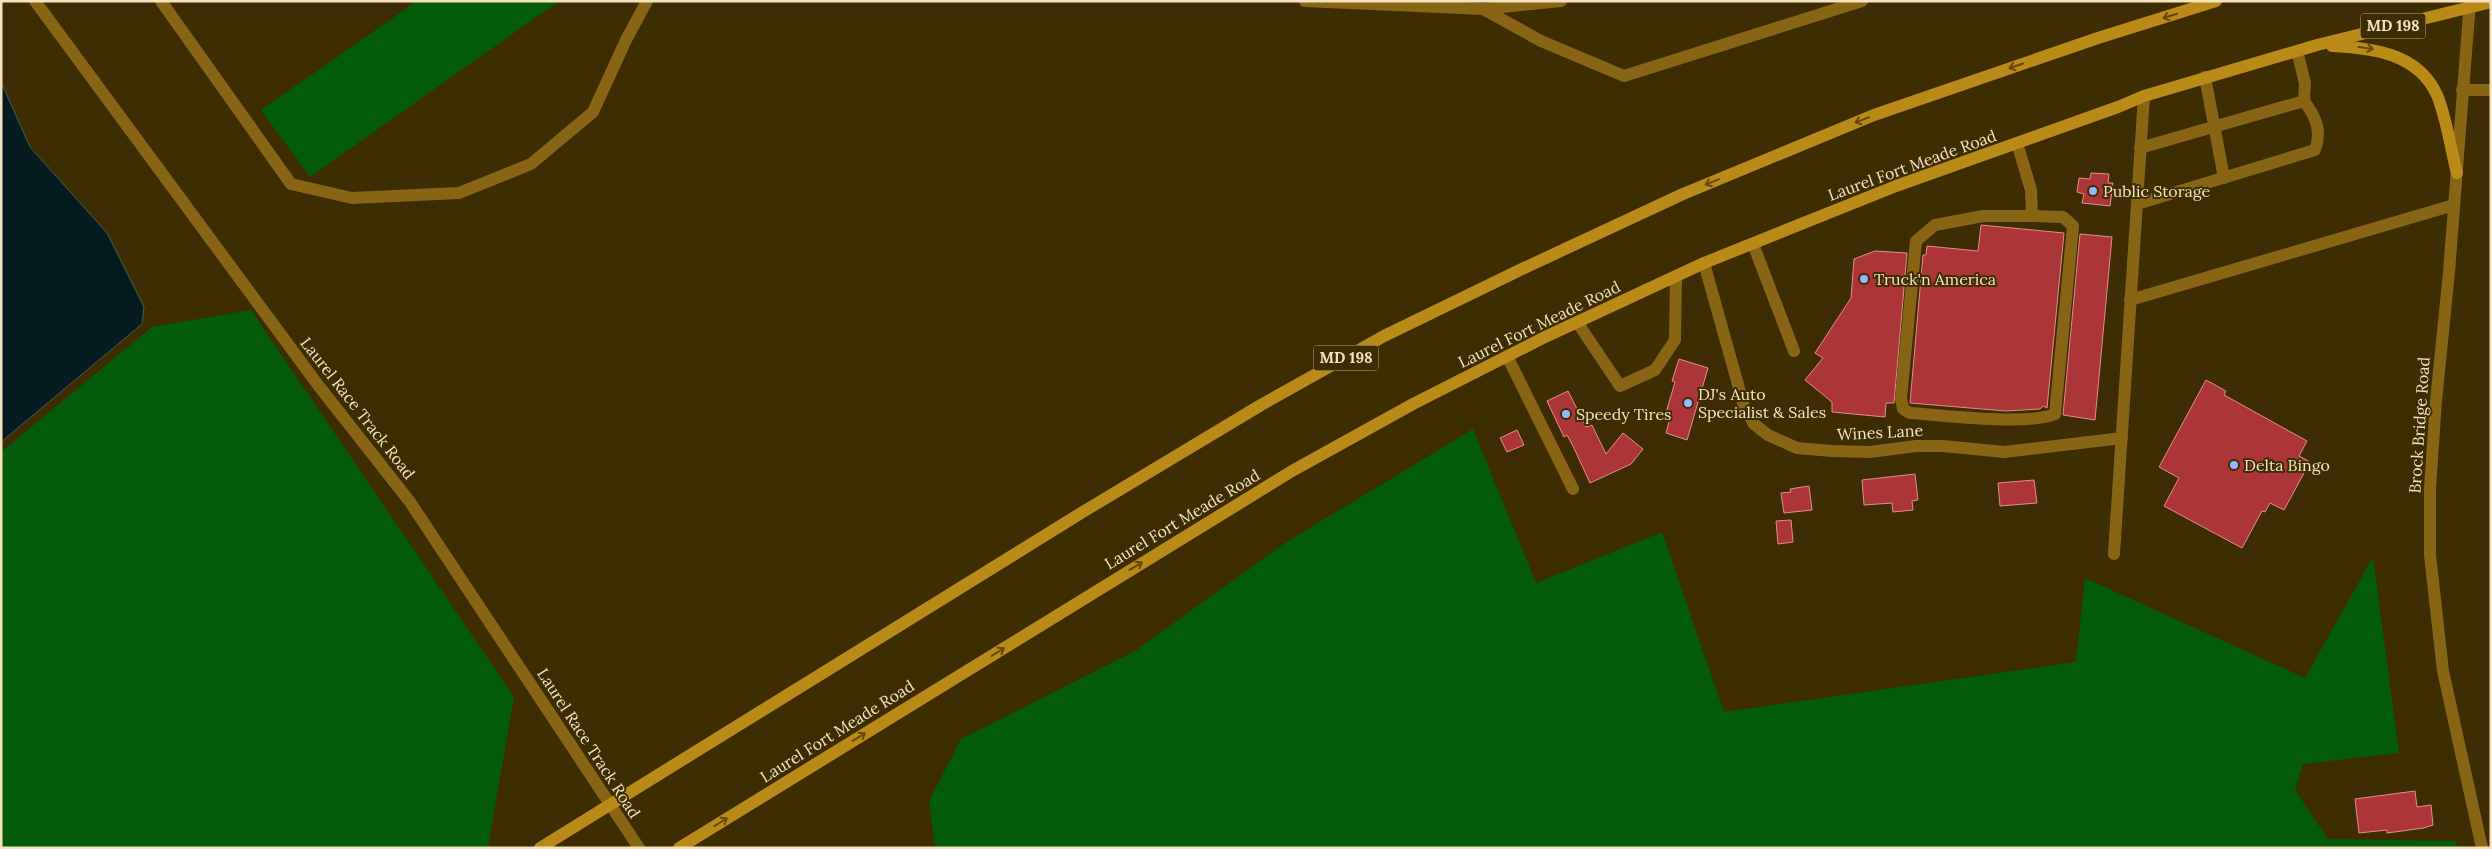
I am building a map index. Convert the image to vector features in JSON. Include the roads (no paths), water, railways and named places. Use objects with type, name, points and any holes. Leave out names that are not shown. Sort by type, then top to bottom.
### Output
[{"type":"main road","name":"MD 198","points":[[540,848],[1086,510],[1261,405],[1384,336],[1683,194],[1874,115],[2098,38],[2216,1]]},
{"type":"main road","name":"Laurel Fort Meade Road","points":[[679,848],[1292,471],[1413,404],[1507,356],[1676,276],[1896,186],[2144,96],[2317,45],[2470,4],[2491,2]]},
{"type":"main road","points":[[2317,45],[2367,48],[2408,61],[2422,73],[2437,95],[2457,173]]},
{"type":"street","name":"Laurel Race Track Road","points":[[35,1],[318,385],[410,502],[639,848]]},
{"type":"street","points":[[160,1],[291,184],[352,198],[458,193],[531,164],[593,112],[626,40],[647,1]]},
{"type":"street","points":[[1305,1],[1483,9],[1561,1]]},
{"type":"street","points":[[1483,9],[1540,40],[1624,76],[1862,1]]},
{"type":"street","name":"Brock Bridge Road","points":[[2470,4],[2436,401],[2430,488],[2430,555],[2443,671],[2482,848]]},
{"type":"street","points":[[2137,204],[2315,150],[2320,137],[2315,115],[2304,101],[2305,83],[2297,51]]},
{"type":"street","points":[[2205,77],[2224,178]]},
{"type":"street","points":[[2462,90],[2491,90]]},
{"type":"street","points":[[2114,554],[2144,96]]},
{"type":"street","points":[[2140,148],[2304,101]]},
{"type":"street","points":[[2017,143],[2031,190],[2032,216]]},
{"type":"street","points":[[2130,300],[2454,205]]},
{"type":"street","points":[[1983,216],[2032,216],[2064,217],[2073,226],[2055,414],[2042,419],[1980,418],[1910,412],[1902,409],[1901,398],[1916,241],[1934,225],[1983,216]]},
{"type":"street","points":[[1753,244],[1794,351]]},
{"type":"street","name":"Wines Lane","points":[[1704,263],[1744,406],[1754,424],[1768,435],[1797,448],[1870,452],[1916,446],[1944,446],[2004,452],[2122,438]]},
{"type":"street","points":[[1578,322],[1620,386],[1655,370],[1675,340],[1676,276]]},
{"type":"street","points":[[1507,356],[1573,488]]},
{"type":"water","points":[[1,82],[30,147],[107,233],[144,307],[142,324],[1,442]]},
{"type":"place","name":"Public Storage","points":[[2093,191]]},
{"type":"place","name":"Truck'n America","points":[[1864,279]]},
{"type":"place","name":"DJ's Auto Specialist & Sales","points":[[1688,403]]},
{"type":"place","name":"Speedy Tires","points":[[1566,414]]},
{"type":"place","name":"Delta Bingo","points":[[2234,465]]}]
